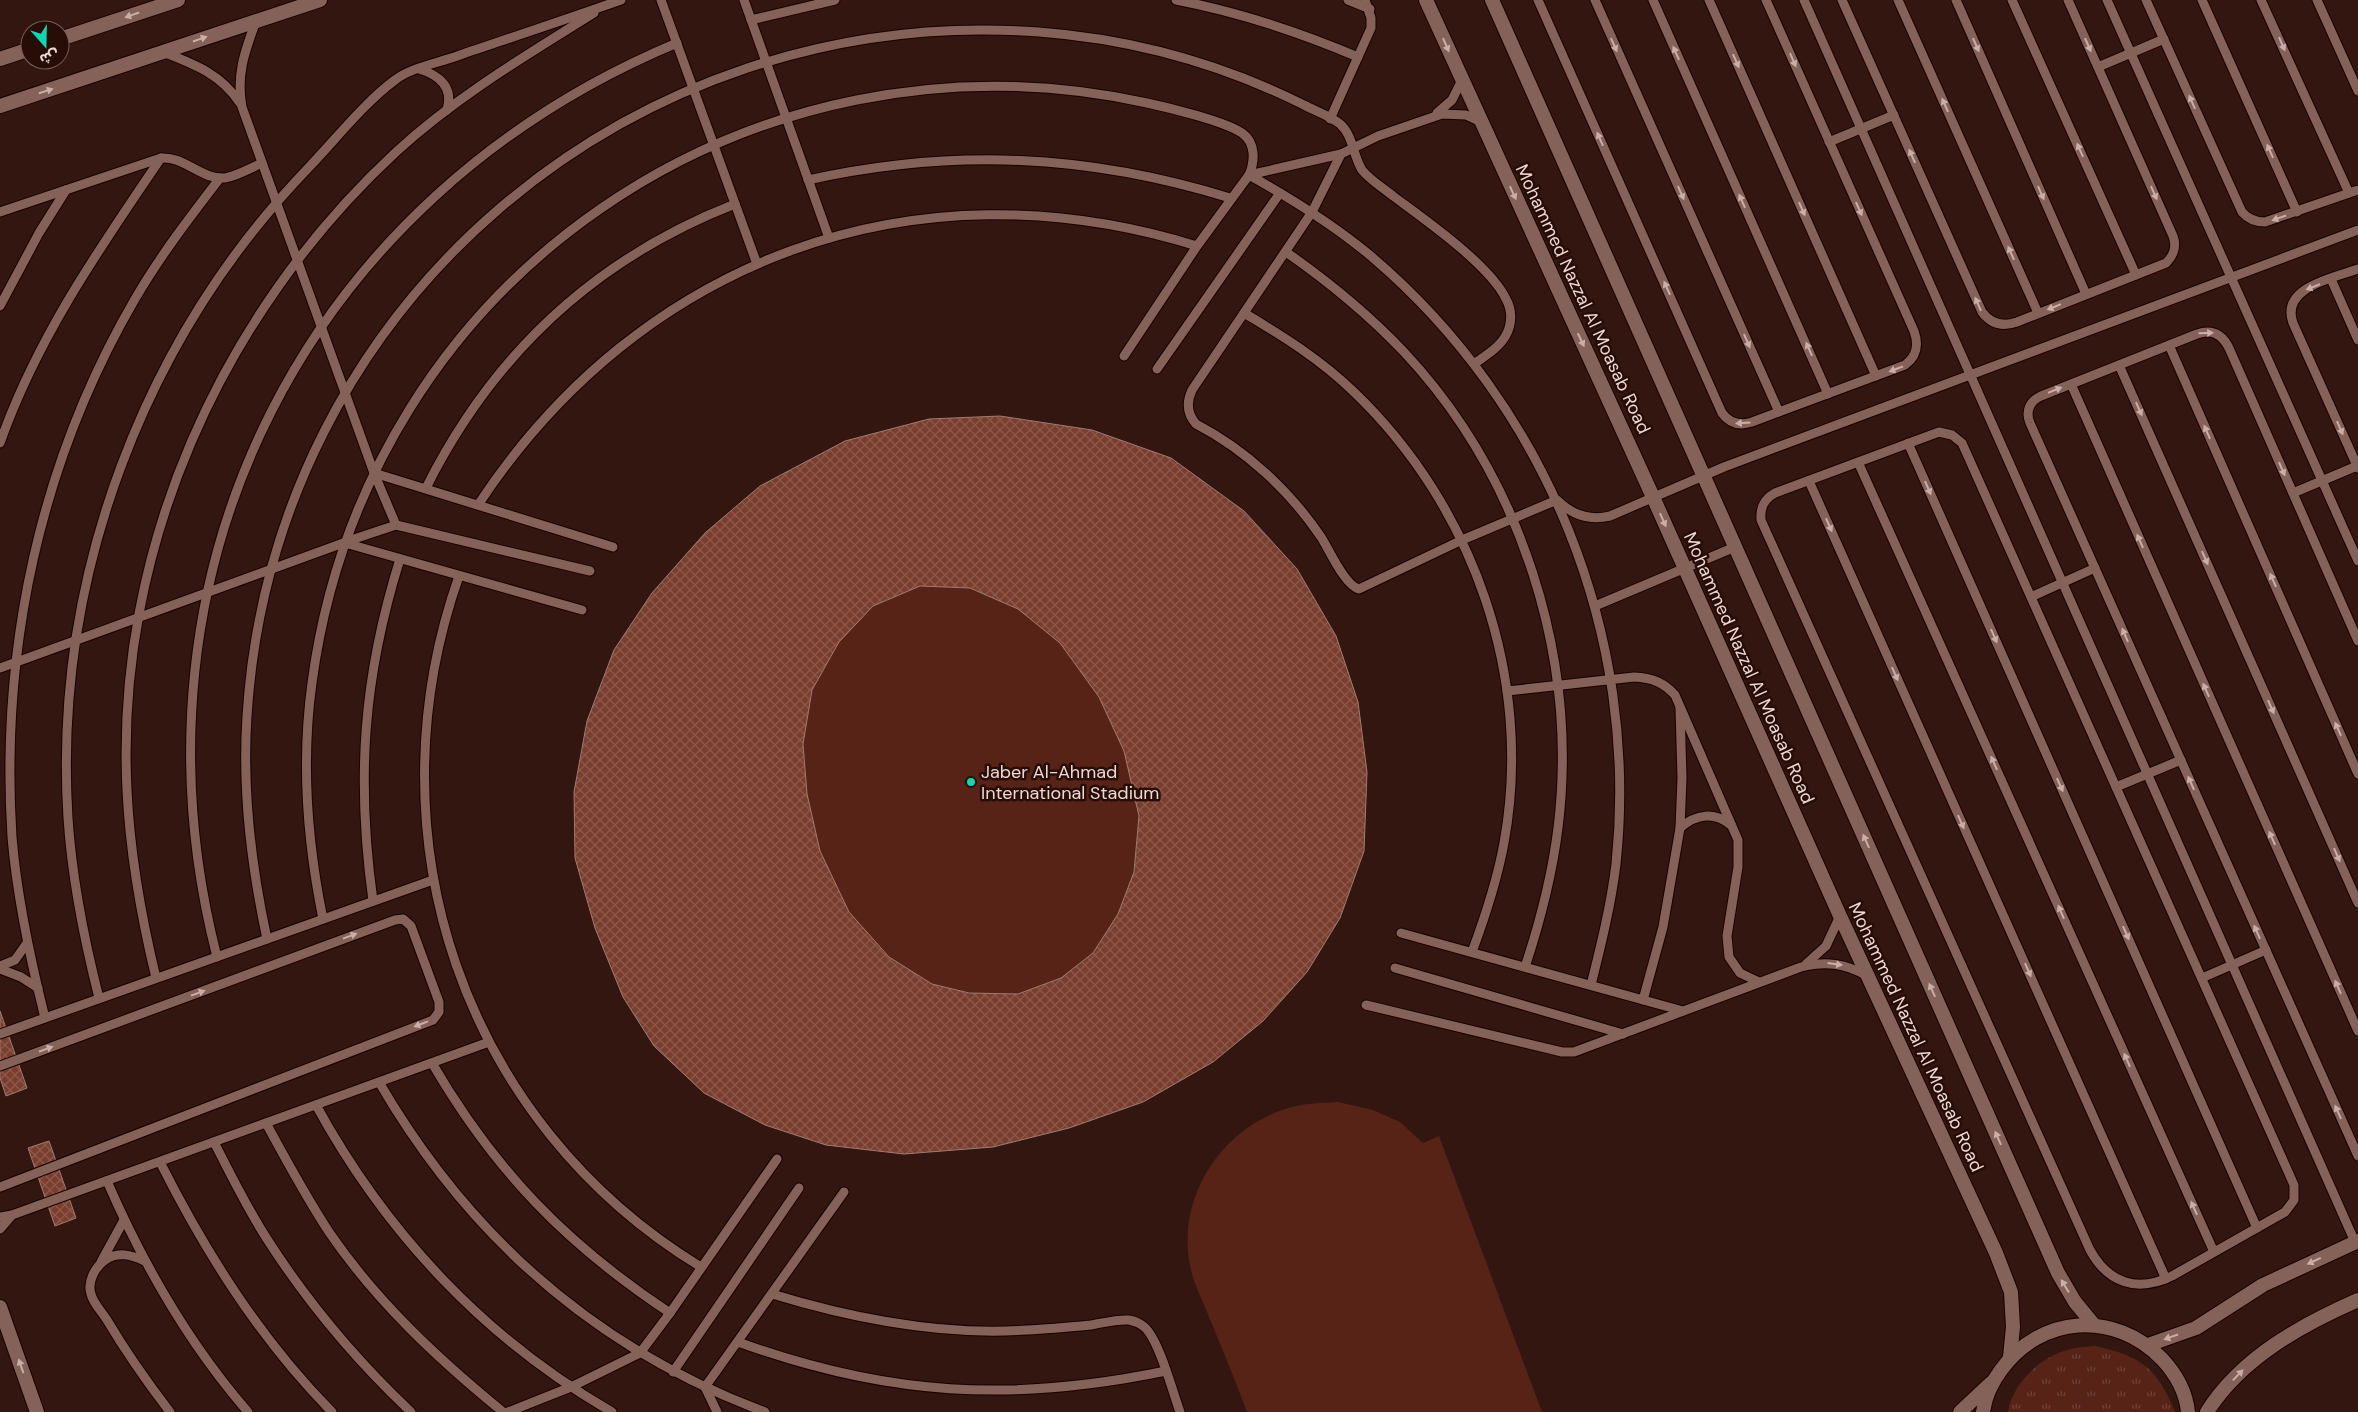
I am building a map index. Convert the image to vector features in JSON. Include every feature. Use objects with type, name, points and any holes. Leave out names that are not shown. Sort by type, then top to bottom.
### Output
[{"type":"street","points":[[70,36],[178,0]]},
{"type":"street","name":"Mohammed Nazzal Al Moasab Road","points":[[1426,0],[1653,497],[1867,976],[1988,1236],[2011,1292],[2013,1327],[2010,1357]]},
{"type":"street","name":"Mohammed Nazzal Al Moasab Road","points":[[1492,0],[1705,475],[1735,547],[2058,1273],[2075,1302],[2094,1325]]},
{"type":"street","points":[[0,106],[313,1]]},
{"type":"street","points":[[0,59],[20,52]]},
{"type":"street","points":[[2148,1344],[2196,1328],[2262,1285],[2357,1242]]},
{"type":"street","points":[[2206,1412],[2244,1369],[2277,1342],[2321,1316],[2358,1300]]},
{"type":"street","points":[[0,1307],[37,1412]]},
{"type":"street","points":[[1960,1412],[1993,1381],[2010,1357],[2035,1338],[2064,1327],[2094,1325],[2122,1331],[2148,1344],[2172,1370],[2187,1402],[2188,1412]]},
{"type":"street","points":[[1983,1412],[1993,1381]]},
{"type":"lane","points":[[99,998],[78,905],[68,816],[67,728],[75,641],[86,580],[101,523],[120,467],[143,412],[169,359],[199,307],[276,201],[381,92],[396,79],[419,69],[621,0]]},
{"type":"lane","points":[[661,0],[757,264]]},
{"type":"lane","points":[[744,0],[829,238]]},
{"type":"lane","points":[[751,20],[835,0]]},
{"type":"lane","points":[[1176,0],[1257,20],[1316,39],[1358,57]]},
{"type":"lane","points":[[1348,0],[1370,9]]},
{"type":"lane","points":[[1330,119],[1372,28],[1370,9],[1366,0]]},
{"type":"lane","points":[[1538,0],[1722,413],[1726,418],[1739,424],[1746,424],[1905,365],[1912,360],[1917,346],[1917,338],[1766,0]]},
{"type":"lane","points":[[1595,0],[1778,412]]},
{"type":"lane","points":[[1653,0],[1828,394]]},
{"type":"lane","points":[[1709,0],[1876,376]]},
{"type":"lane","points":[[1804,0],[2232,965],[2357,1242]]},
{"type":"lane","points":[[1842,0],[1982,312],[1991,322],[2004,325],[2166,263],[2174,254],[2175,242],[2068,0]]},
{"type":"lane","points":[[1898,0],[2038,313]]},
{"type":"lane","points":[[1956,0],[2086,294]]},
{"type":"lane","points":[[2012,0],[2136,274]]},
{"type":"lane","points":[[2107,0],[2358,561]]},
{"type":"lane","points":[[2146,0],[2242,212],[2252,220],[2265,222],[2354,192],[2261,0]]},
{"type":"lane","points":[[2202,0],[2297,212]]},
{"type":"lane","points":[[2317,0],[2358,91]]},
{"type":"lane","points":[[156,978],[139,900],[132,853],[127,787],[128,712],[139,618],[160,528],[175,483],[200,422],[216,388],[253,322],[297,260],[332,217],[371,176],[447,110],[488,80],[607,5]]},
{"type":"lane","points":[[256,21],[240,67],[239,80],[242,107],[374,473],[396,525]]},
{"type":"lane","points":[[268,939],[250,846],[245,754],[247,708],[255,645],[271,570],[290,511],[307,468],[345,393],[380,340],[425,282],[476,228],[563,159],[626,120],[692,88],[766,61],[847,42],[929,31],[1013,30],[1095,38],[1177,56],[1255,83],[1343,126],[1362,169],[1368,176],[1441,232],[1479,267],[1504,294],[1510,311],[1509,330],[1498,346],[1474,364]]},
{"type":"lane","points":[[2098,67],[2164,39]]},
{"type":"lane","points":[[217,956],[200,879],[190,787],[193,686],[207,593],[227,520],[250,457],[280,396],[322,327],[354,283],[398,232],[472,162],[555,104],[615,71],[677,44]]},
{"type":"lane","points":[[163,52],[196,64],[218,77],[242,107]]},
{"type":"lane","points":[[419,69],[433,74],[444,83],[449,96],[447,110]]},
{"type":"lane","points":[[1249,175],[1342,154],[1352,147],[1434,115],[1452,100],[1462,80]]},
{"type":"lane","points":[[323,919],[311,851],[308,818],[308,718],[311,684],[323,619],[345,543],[374,473],[400,425],[431,376],[473,323],[519,274],[570,231],[611,201],[661,171],[713,145],[785,117],[876,95],[938,88],[1008,86],[1094,93],[1155,105],[1215,122],[1241,133],[1247,138],[1253,152],[1252,167],[1249,175],[1230,198],[1124,356]]},
{"type":"lane","points":[[1434,115],[1458,114],[1481,122]]},
{"type":"lane","points":[[1829,142],[1894,116]]},
{"type":"lane","points":[[1342,154],[1312,212],[1192,390],[1188,402],[1189,414],[1196,424],[1248,458],[1286,494],[1319,535],[1350,586],[1362,588],[1462,540],[1557,500]]},
{"type":"lane","points":[[0,212],[161,158],[176,160],[220,178],[226,178],[262,163]]},
{"type":"lane","points":[[0,443],[24,382],[64,306],[161,158]]},
{"type":"lane","points":[[808,180],[864,169],[921,162],[1007,159],[1064,162],[1121,170],[1177,182],[1230,198]]},
{"type":"lane","points":[[1249,175],[1312,212],[1372,257],[1426,308],[1474,364],[1506,407],[1533,453],[1557,500],[1578,552],[1595,606],[1611,678],[1618,740],[1620,802],[1617,846],[1606,925],[1591,986]]},
{"type":"lane","points":[[45,1018],[27,943],[16,873],[10,803],[10,733],[15,662],[25,593],[40,525],[61,458],[80,408],[102,360],[136,298],[174,239],[220,178]]},
{"type":"lane","points":[[0,306],[34,242],[66,190]]},
{"type":"lane","points":[[1157,369],[1280,193]]},
{"type":"lane","points":[[426,488],[453,438],[479,398],[502,368],[542,325],[585,288],[632,255],[682,227],[735,204]]},
{"type":"lane","points":[[478,505],[514,452],[534,428],[554,405],[599,363],[674,308],[757,264],[829,238],[890,224],[921,220],[1015,214],[1077,219],[1108,224],[1139,230],[1197,246]]},
{"type":"lane","points":[[1557,500],[1571,512],[1580,516],[1600,518],[1705,475],[2358,230]]},
{"type":"lane","points":[[1286,252],[1349,298],[1391,339],[1431,383],[1476,447],[1512,518],[1541,599],[1558,684],[1562,732],[1562,780],[1558,827],[1544,903],[1525,967]]},
{"type":"lane","points":[[2293,493],[2357,467],[2291,316],[2292,303],[2301,292],[2358,269]]},
{"type":"lane","points":[[2331,279],[2358,340]]},
{"type":"lane","points":[[1244,313],[1273,330],[1315,359],[1353,391],[1377,415],[1420,467],[1438,496],[1462,540],[1483,590],[1493,623],[1507,691],[1511,767],[1509,805],[1496,880],[1472,952]]},
{"type":"lane","points":[[2358,641],[2229,348],[2222,337],[2210,332],[2203,332],[2036,398],[2029,407],[2028,418],[2358,1156]]},
{"type":"lane","points":[[2169,345],[2358,774]]},
{"type":"lane","points":[[2119,365],[2358,903]]},
{"type":"lane","points":[[2071,384],[2358,1031]]},
{"type":"lane","points":[[1940,432],[1952,435],[1962,443],[2294,1185],[2295,1193],[2290,1207],[2257,1228],[2154,1284],[2141,1285],[2115,1278],[2105,1271],[2090,1250],[1767,535],[1760,513],[1765,501],[1775,493],[1858,462],[1940,432]]},
{"type":"lane","points":[[1908,443],[2257,1228]]},
{"type":"lane","points":[[1858,462],[2214,1252]]},
{"type":"lane","points":[[374,473],[613,546]]},
{"type":"lane","points":[[1809,481],[2166,1279]]},
{"type":"lane","points":[[0,668],[396,525],[590,571]]},
{"type":"lane","points":[[345,543],[582,610]]},
{"type":"lane","points":[[1595,606],[1735,547]]},
{"type":"lane","points":[[373,901],[364,819],[364,744],[374,660],[388,595],[400,559]]},
{"type":"lane","points":[[2031,597],[2095,568]]},
{"type":"lane","points":[[459,576],[437,649],[426,723],[424,799],[433,880],[443,924],[458,972],[489,1042],[528,1106],[575,1165],[630,1217],[670,1248],[701,1266]]},
{"type":"lane","points":[[1507,691],[1611,678],[1634,677],[1655,680],[1670,689],[1680,702],[1734,828],[1739,854],[1726,946],[1733,966],[1740,973],[1759,982]]},
{"type":"lane","points":[[1643,1000],[1663,927],[1680,828],[1682,778],[1680,702]]},
{"type":"lane","points":[[2116,787],[2181,760]]},
{"type":"lane","points":[[1680,828],[1688,821],[1707,815],[1726,821],[1734,828]]},
{"type":"lane","points":[[0,1034],[433,880]]},
{"type":"lane","points":[[1801,967],[1826,946],[1840,916]]},
{"type":"lane","points":[[0,1066],[395,920],[403,920],[411,926],[439,1002],[439,1012],[433,1020],[0,1186]]},
{"type":"lane","points":[[1401,933],[1684,1011]]},
{"type":"lane","points":[[0,967],[15,960],[27,943]]},
{"type":"lane","points":[[2202,978],[2266,950]]},
{"type":"lane","points":[[1366,1005],[1562,1052],[1574,1052],[1812,964],[1835,964],[1857,970],[1867,976]]},
{"type":"lane","points":[[0,967],[38,988]]},
{"type":"lane","points":[[1395,968],[1624,1034]]},
{"type":"lane","points":[[0,1217],[12,1216],[489,1042]]},
{"type":"lane","points":[[432,1063],[487,1148],[532,1200],[607,1269],[670,1313]]},
{"type":"lane","points":[[379,1082],[424,1153],[466,1206],[506,1250],[570,1305],[640,1353],[673,1372],[705,1388],[765,1412]]},
{"type":"lane","points":[[316,1105],[354,1170],[386,1215],[422,1259],[474,1312],[502,1336],[571,1387],[612,1412]]},
{"type":"lane","points":[[266,1123],[296,1180],[330,1233],[368,1283],[456,1374],[503,1412]]},
{"type":"lane","points":[[214,1142],[243,1198],[292,1276],[349,1349],[411,1412]]},
{"type":"lane","points":[[508,1412],[571,1387],[640,1353],[777,1159]]},
{"type":"lane","points":[[160,1162],[201,1240],[231,1288],[289,1365],[332,1412]]},
{"type":"lane","points":[[107,1181],[124,1220],[173,1310],[204,1356],[248,1412]]},
{"type":"lane","points":[[673,1372],[799,1188]]},
{"type":"lane","points":[[705,1388],[844,1192]]},
{"type":"lane","points":[[0,1229],[12,1216]]},
{"type":"lane","points":[[124,1220],[92,1278],[91,1294],[134,1364],[170,1412]]},
{"type":"lane","points":[[100,1264],[109,1258],[120,1255],[130,1255],[145,1261]]},
{"type":"lane","points":[[772,1294],[851,1316],[948,1330],[1020,1331],[1128,1320],[1143,1326],[1151,1334],[1180,1412]]},
{"type":"lane","points":[[738,1342],[787,1360],[834,1372],[875,1381],[949,1389],[1031,1390],[1072,1387],[1166,1371]]},
{"type":"lane","points":[[705,1388],[716,1412]]},
{"type":"green space","name":"Jaber Al-Ahmad International Stadium","points":[[1000,416],[1297,569],[1336,636],[1358,702],[1367,772],[1364,851],[1340,918],[1307,972],[1263,1021],[1213,1062],[1143,1102],[1069,1128],[993,1147],[904,1154],[826,1145],[765,1125],[704,1093],[654,1046],[623,997],[595,928],[575,858],[574,792],[587,721],[614,650],[652,593],[705,533],[760,486],[845,441],[929,419]]},
{"type":"green space","points":[[1338,1102],[1373,1110],[1400,1122],[1423,1143],[1439,1136],[1542,1412],[1247,1412],[1192,1274],[1188,1246],[1189,1219],[1197,1193],[1209,1169],[1225,1147],[1246,1129],[1269,1115],[1296,1106]]},
{"type":"green space","points":[[2095,1346],[2124,1354],[2146,1366],[2161,1385],[2175,1412],[2008,1412],[2015,1391],[2038,1365],[2058,1353],[2074,1348]]},
{"type":"building","name":"Jaber Al-Ahmad International Stadium","points":[[1000,416],[1092,430],[1171,458],[1244,511],[1297,569],[1336,636],[1358,702],[1367,772],[1364,851],[1340,918],[1307,972],[1263,1021],[1213,1062],[1143,1102],[1069,1128],[993,1147],[904,1154],[826,1145],[765,1125],[704,1093],[654,1046],[623,997],[595,928],[575,858],[574,792],[587,721],[614,650],[652,593],[705,533],[760,486],[845,441],[929,419]],"holes":[[[920,586],[970,588],[1018,609],[1060,643],[1099,697],[1124,751],[1139,816],[1134,872],[1118,914],[1093,953],[1061,978],[1018,994],[969,993],[932,984],[889,957],[849,912],[820,851],[807,794],[803,744],[812,690],[839,642],[873,606]]]},
{"type":"building","points":[[0,1011],[27,1088],[6,1096],[0,1078]]},
{"type":"building","points":[[49,1141],[76,1218],[55,1226],[28,1148]]},
{"type":"place","name":"Jaber Al-Ahmad International Stadium","points":[[971,782]]}]
